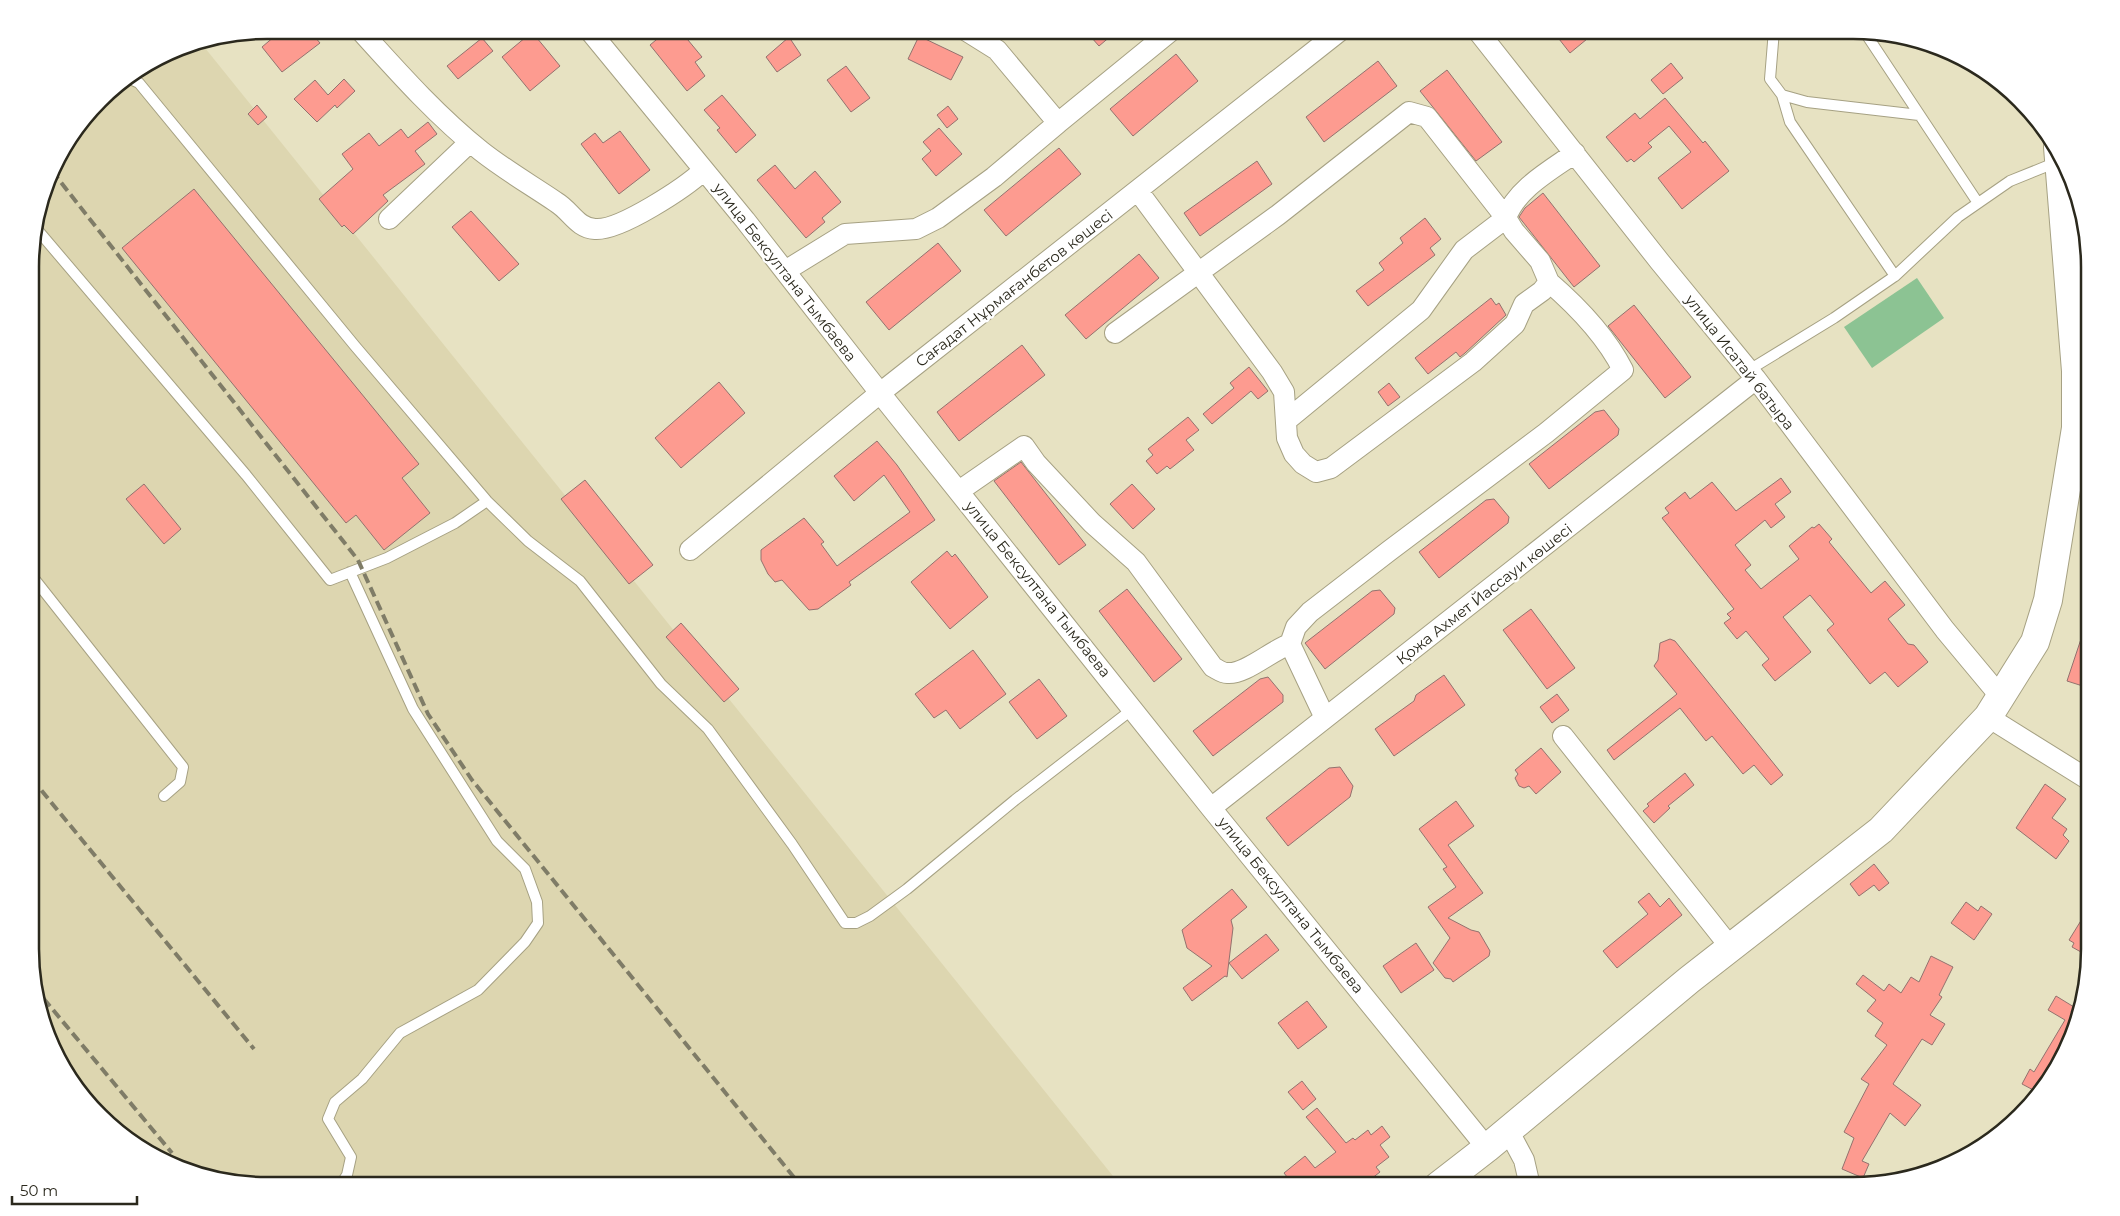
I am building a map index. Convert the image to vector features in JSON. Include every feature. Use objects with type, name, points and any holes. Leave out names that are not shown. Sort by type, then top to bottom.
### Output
[{"type":"main road","points":[[2061,173],[2081,357]]},
{"type":"main road","points":[[1450,1177],[1731,948],[1881,830],[1994,707],[2035,642],[2048,600],[2081,390]]},
{"type":"street","points":[[368,39],[434,110],[470,142],[516,177],[559,203],[583,228],[597,230],[613,226],[690,183],[704,170]]},
{"type":"street","name":"улица Бексултана Тымбаева","points":[[596,39],[785,271],[880,393],[1134,708],[1211,808],[1487,1148]]},
{"type":"street","points":[[979,39],[997,50],[1058,123]]},
{"type":"street","points":[[994,39],[997,50]]},
{"type":"street","points":[[785,271],[846,234],[916,229],[938,218],[994,176],[1161,39]]},
{"type":"street","name":"Сағадат Нұрмағанбетов көшесі","points":[[690,550],[880,393],[1330,39]]},
{"type":"street","name":"улица Исатай батыра","points":[[1488,39],[1575,153],[1752,375],[1945,630],[1994,707],[2081,773]]},
{"type":"street","points":[[1115,333],[1278,214],[1409,112],[1426,117],[1506,218],[1514,231],[1540,261],[1549,282],[1578,307],[1618,360],[1623,370],[1546,433],[1310,612],[1296,627],[1290,644],[1325,718]]},
{"type":"street","points":[[389,219],[470,142]]},
{"type":"street","points":[[1287,420],[1421,310],[1464,250],[1506,218],[1510,207],[1533,184],[1575,153]]},
{"type":"street","points":[[1138,191],[1247,336],[1284,392],[1287,438],[1294,454],[1303,464],[1316,472],[1331,468],[1473,362],[1515,324],[1524,304],[1542,291],[1549,282]]},
{"type":"street","name":"Қожа Ахмет Йассауи көшесі","points":[[1211,808],[1752,375]]},
{"type":"street","points":[[959,491],[1024,446],[1036,463],[1092,523],[1136,562],[1213,667],[1224,673],[1232,674],[1278,648],[1290,644]]},
{"type":"street","points":[[1563,736],[1731,948]]},
{"type":"street","points":[[1508,1130],[1524,1160],[1528,1177]]},
{"type":"lane","points":[[1773,39],[1770,79],[1782,95],[1790,122],[1895,276]]},
{"type":"lane","points":[[1869,39],[1978,203]]},
{"type":"lane","points":[[135,81],[139,83],[355,346],[487,501],[528,541],[580,581],[661,684],[708,729],[792,844],[845,923],[856,924],[907,889],[1015,800],[1134,708]]},
{"type":"lane","points":[[1782,95],[1807,102],[1920,115]]},
{"type":"lane","points":[[1752,375],[1895,276],[1958,217],[1978,203],[2010,181],[2057,164]]},
{"type":"lane","points":[[41,234],[246,475],[330,580],[387,558],[409,547],[455,523],[487,501]]},
{"type":"lane","points":[[346,1177],[351,1157],[328,1119],[335,1102],[362,1079],[400,1033],[478,990],[525,942],[538,922],[537,902],[525,869],[497,842],[413,710],[350,572]]},
{"type":"lane","points":[[39,585],[183,767],[180,782],[164,796]]},
{"type":"shaded area","points":[[205,48],[1114,1177],[252,1177],[222,1173],[193,1165],[166,1154],[140,1139],[116,1121],[95,1100],[77,1076],[56,1037],[43,994],[39,964],[39,252],[43,222],[56,179],[77,140],[95,116],[116,95],[140,77],[179,56]]},
{"type":"green space","points":[[1917,278],[1944,318],[1872,368],[1844,327]]},
{"type":"building","points":[[271,39],[317,39],[320,43],[282,72],[262,47]]},
{"type":"building","points":[[481,39],[493,51],[458,79],[447,66]]},
{"type":"building","points":[[524,39],[538,39],[560,66],[530,91],[502,57]]},
{"type":"building","points":[[657,39],[687,39],[702,57],[695,62],[705,76],[687,91],[650,45]]},
{"type":"building","points":[[787,39],[790,39],[801,55],[777,72],[766,57]]},
{"type":"building","points":[[918,39],[925,39],[963,57],[951,80],[908,59]]},
{"type":"building","points":[[1093,39],[1107,39],[1099,46]]},
{"type":"building","points":[[1559,39],[1587,39],[1570,53]]},
{"type":"building","points":[[1176,54],[1198,81],[1133,136],[1110,109]]},
{"type":"building","points":[[1378,61],[1397,86],[1324,142],[1306,117]]},
{"type":"building","points":[[1671,63],[1683,78],[1663,94],[1651,80]]},
{"type":"building","points":[[846,66],[870,98],[851,112],[827,80]]},
{"type":"building","points":[[1447,70],[1502,142],[1476,161],[1420,91]]},
{"type":"building","points":[[344,79],[355,91],[337,108],[335,105],[317,122],[294,99],[315,80],[328,95]]},
{"type":"building","points":[[722,95],[756,135],[736,153],[717,130],[720,128],[704,110]]},
{"type":"building","points":[[1665,98],[1703,143],[1705,141],[1729,171],[1682,209],[1658,178],[1691,152],[1669,126],[1648,143],[1652,147],[1634,162],[1631,159],[1627,162],[1606,137],[1635,113],[1640,119]]},
{"type":"building","points":[[257,105],[267,117],[258,125],[248,114]]},
{"type":"building","points":[[948,106],[958,119],[947,128],[937,115]]},
{"type":"building","points":[[428,122],[437,134],[415,151],[425,164],[383,195],[388,201],[353,234],[344,225],[342,227],[319,199],[353,169],[342,154],[369,133],[379,146],[401,129],[408,138]]},
{"type":"building","points":[[939,128],[962,154],[936,176],[922,159],[931,151],[923,142]]},
{"type":"building","points":[[620,131],[650,170],[619,194],[581,144],[595,133],[603,143]]},
{"type":"building","points":[[1059,148],[1081,174],[1006,236],[984,210]]},
{"type":"building","points":[[1257,161],[1272,184],[1200,236],[1184,213]]},
{"type":"building","points":[[775,165],[795,189],[815,171],[841,202],[822,218],[825,222],[806,238],[757,180]]},
{"type":"building","points":[[194,189],[419,464],[402,478],[430,513],[384,550],[356,515],[346,523],[122,248]]},
{"type":"building","points":[[1543,193],[1600,266],[1574,287],[1519,217],[1525,208]]},
{"type":"building","points":[[471,211],[519,264],[499,281],[452,227]]},
{"type":"building","points":[[1425,218],[1441,239],[1430,248],[1435,255],[1368,306],[1356,291],[1384,270],[1379,263],[1403,243],[1400,238]]},
{"type":"building","points":[[938,243],[961,271],[889,330],[866,302]]},
{"type":"building","points":[[1139,254],[1159,278],[1086,339],[1065,315]]},
{"type":"building","points":[[1491,298],[1496,305],[1499,303],[1506,315],[1460,357],[1456,352],[1428,374],[1415,358]]},
{"type":"building","points":[[1634,305],[1691,377],[1665,398],[1608,326]]},
{"type":"building","points":[[1022,345],[1045,375],[959,441],[937,412]]},
{"type":"building","points":[[1249,367],[1268,391],[1258,399],[1251,391],[1212,424],[1203,414],[1234,388],[1230,383]]},
{"type":"building","points":[[719,382],[745,413],[681,468],[655,438]]},
{"type":"building","points":[[1389,383],[1400,397],[1388,406],[1378,392]]},
{"type":"building","points":[[1604,410],[1619,429],[1618,435],[1549,489],[1529,464],[1595,412]]},
{"type":"building","points":[[1188,417],[1199,430],[1186,440],[1194,450],[1170,469],[1167,466],[1157,474],[1146,461],[1153,455],[1148,449]]},
{"type":"building","points":[[877,441],[897,465],[935,520],[849,582],[851,585],[818,609],[809,610],[782,580],[775,582],[768,574],[761,560],[761,550],[804,518],[824,542],[821,544],[837,566],[910,512],[884,475],[854,501],[834,476]]},
{"type":"building","points":[[1021,462],[1086,545],[1059,565],[994,481]]},
{"type":"building","points":[[1781,478],[1791,492],[1775,504],[1785,517],[1771,528],[1765,520],[1735,545],[1751,565],[1745,570],[1761,589],[1799,559],[1789,546],[1812,527],[1814,528],[1819,524],[1832,539],[1829,542],[1871,593],[1885,581],[1905,605],[1888,619],[1908,644],[1914,645],[1928,662],[1898,687],[1885,672],[1870,684],[1827,630],[1834,624],[1810,595],[1783,617],[1811,652],[1775,681],[1762,665],[1769,659],[1746,631],[1737,639],[1724,623],[1731,618],[1727,614],[1734,609],[1662,518],[1669,513],[1665,508],[1685,492],[1690,499],[1712,482],[1736,511]]},
{"type":"building","points":[[585,480],[653,565],[629,584],[561,499]]},
{"type":"building","points":[[144,484],[181,529],[164,544],[126,499]]},
{"type":"building","points":[[1132,484],[1155,509],[1133,529],[1110,504]]},
{"type":"building","points":[[1494,499],[1509,517],[1508,523],[1439,578],[1419,552],[1486,500]]},
{"type":"building","points":[[947,551],[952,557],[955,554],[988,597],[950,629],[911,582]]},
{"type":"building","points":[[1127,589],[1182,659],[1154,682],[1099,611]]},
{"type":"building","points":[[1380,590],[1395,608],[1394,614],[1325,669],[1305,643],[1372,591]]},
{"type":"building","points":[[1531,609],[1575,668],[1547,689],[1503,630]]},
{"type":"building","points":[[681,623],[739,689],[724,702],[666,637]]},
{"type":"building","points":[[1670,639],[1675,641],[1783,775],[1771,785],[1754,765],[1743,774],[1712,736],[1706,741],[1680,708],[1614,760],[1607,750],[1677,694],[1654,666],[1658,660],[1660,643]]},
{"type":"building","points":[[2081,639],[2081,685],[2067,681]]},
{"type":"building","points":[[973,650],[1006,694],[960,729],[946,710],[934,718],[915,694]]},
{"type":"building","points":[[1444,675],[1465,705],[1394,756],[1375,729],[1414,701],[1416,695]]},
{"type":"building","points":[[1268,677],[1283,695],[1283,702],[1213,756],[1193,731],[1260,679]]},
{"type":"building","points":[[1039,679],[1067,716],[1037,739],[1009,702]]},
{"type":"building","points":[[1557,694],[1569,710],[1552,723],[1540,707]]},
{"type":"building","points":[[1541,748],[1561,772],[1536,794],[1529,786],[1524,788],[1519,786],[1515,778],[1518,774],[1515,770]]},
{"type":"building","points":[[1340,767],[1353,786],[1350,797],[1288,846],[1266,818],[1329,768]]},
{"type":"building","points":[[1685,773],[1694,785],[1668,806],[1670,808],[1654,823],[1643,811],[1649,806],[1647,804]]},
{"type":"building","points":[[2045,784],[2066,799],[2052,818],[2067,829],[2063,835],[2069,841],[2056,859],[2016,828]]},
{"type":"building","points":[[1456,801],[1474,826],[1448,845],[1483,893],[1448,918],[1479,932],[1490,951],[1489,956],[1453,982],[1451,979],[1445,978],[1433,963],[1450,938],[1428,907],[1456,887],[1443,869],[1447,867],[1419,829]]},
{"type":"building","points":[[1874,864],[1889,883],[1879,891],[1874,885],[1859,896],[1850,884]]},
{"type":"building","points":[[1232,889],[1247,907],[1231,920],[1233,928],[1227,977],[1225,976],[1192,1001],[1183,988],[1212,966],[1187,948],[1182,930]]},
{"type":"building","points":[[1649,893],[1660,907],[1669,898],[1682,915],[1617,968],[1603,951],[1648,914],[1638,902]]},
{"type":"building","points":[[1966,902],[1978,911],[1981,906],[1992,914],[1974,940],[1951,923]]},
{"type":"building","points":[[2081,921],[2081,952],[2072,947],[2074,943],[2069,940]]},
{"type":"building","points":[[1266,934],[1279,950],[1242,979],[1229,963]]},
{"type":"building","points":[[1416,943],[1434,970],[1401,993],[1383,966]]},
{"type":"building","points":[[1931,956],[1953,967],[1939,995],[1942,997],[1930,1015],[1945,1024],[1932,1045],[1922,1039],[1893,1084],[1921,1105],[1905,1126],[1890,1113],[1862,1161],[1869,1164],[1863,1177],[1861,1177],[1842,1169],[1854,1138],[1844,1132],[1869,1084],[1861,1079],[1887,1045],[1875,1036],[1883,1023],[1867,1011],[1876,1000],[1856,984],[1863,975],[1884,991],[1889,984],[1901,993],[1911,977],[1919,982]]},
{"type":"building","points":[[2056,996],[2073,1007],[2058,1050],[2033,1090],[2022,1084],[2030,1069],[2034,1072],[2065,1020],[2048,1010]]},
{"type":"building","points":[[1307,1001],[1327,1027],[1298,1049],[1278,1023]]},
{"type":"building","points":[[1302,1081],[1316,1099],[1303,1110],[1288,1092]]},
{"type":"building","points":[[1317,1108],[1346,1143],[1353,1138],[1355,1140],[1368,1130],[1371,1135],[1382,1126],[1390,1137],[1380,1145],[1389,1157],[1376,1167],[1380,1172],[1374,1177],[1287,1177],[1284,1173],[1305,1156],[1315,1168],[1336,1152],[1306,1117]]},
{"type":"railway","points":[[57,177],[358,560],[428,714],[472,780],[794,1177]]},
{"type":"railway","points":[[39,788],[254,1049]]},
{"type":"railway","points":[[45,1000],[172,1153]]}]
